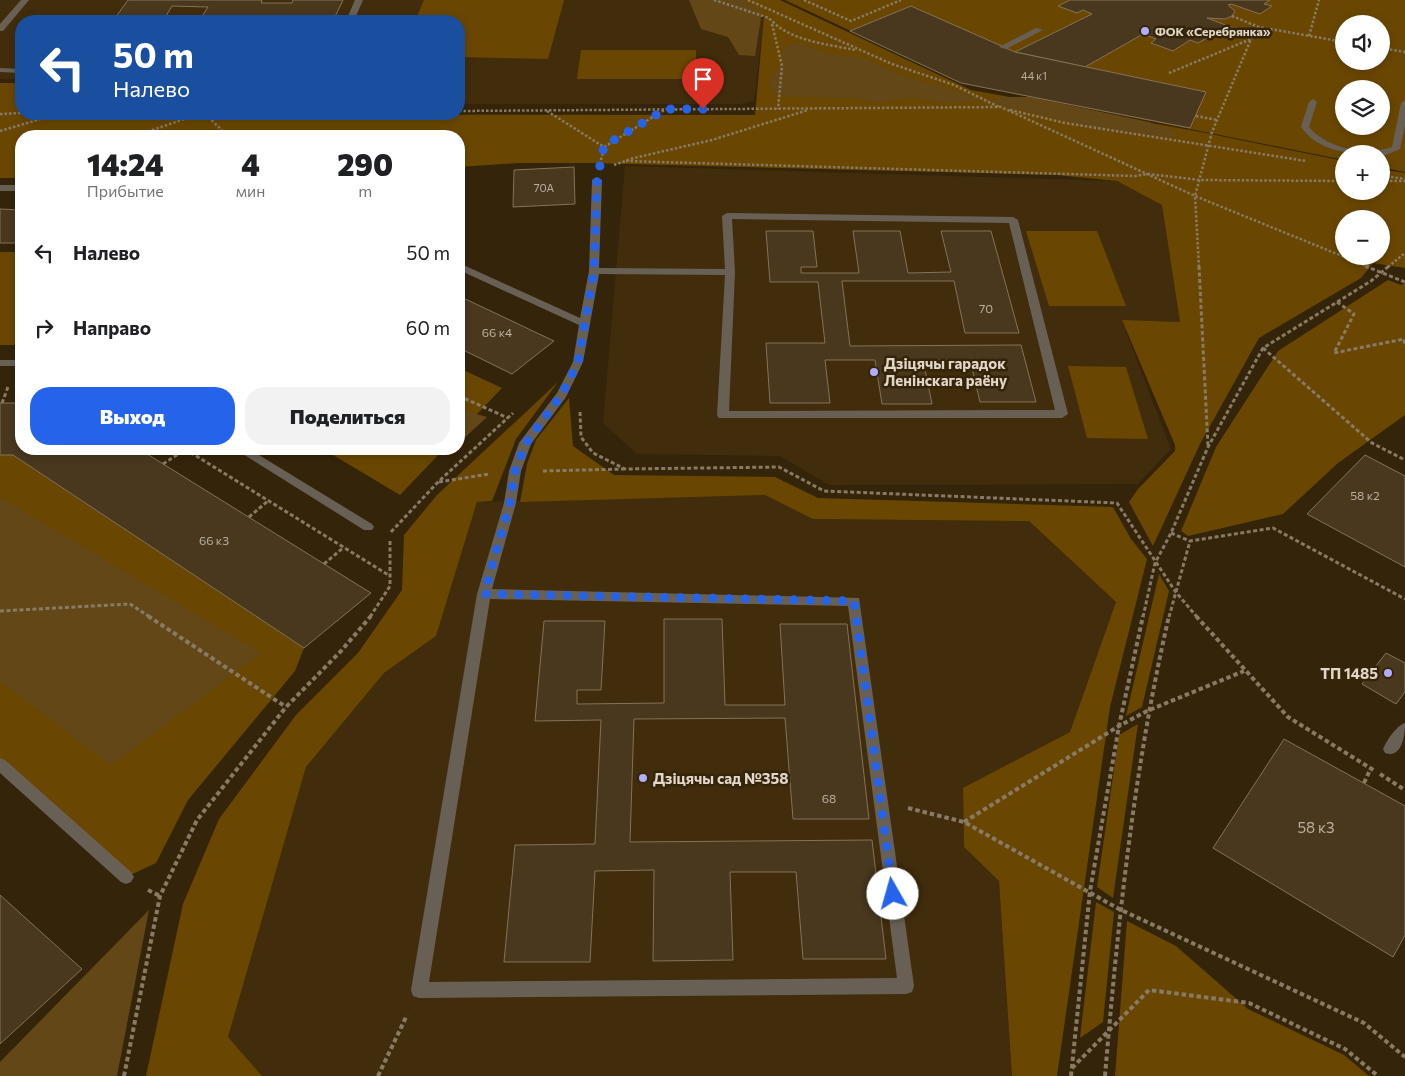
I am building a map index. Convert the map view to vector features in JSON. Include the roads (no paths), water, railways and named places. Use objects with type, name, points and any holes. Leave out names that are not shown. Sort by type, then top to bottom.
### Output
[{"type":"lane","points":[[0,30],[25,0]]},
{"type":"lane","points":[[353,15],[359,0]]},
{"type":"lane","points":[[1003,46],[1039,30]]},
{"type":"lane","points":[[0,70],[15,70]]},
{"type":"lane","points":[[1313,102],[1305,127],[1309,135],[1325,144],[1335,146]]},
{"type":"lane","points":[[1390,151],[1396,149],[1405,103]]},
{"type":"lane","points":[[484,594],[854,601],[906,986],[419,990],[484,594],[510,503],[515,471],[526,443],[562,394],[578,362],[594,271],[598,176]]},
{"type":"lane","points":[[0,188],[15,188]]},
{"type":"lane","points":[[727,216],[1013,220],[1062,414],[724,416],[730,272],[727,216]]},
{"type":"lane","points":[[465,269],[585,324]]},
{"type":"lane","points":[[594,271],[730,272]]},
{"type":"lane","points":[[0,364],[15,363]]},
{"type":"lane","points":[[251,455],[368,527]]},
{"type":"lane","points":[[1390,749],[1405,729]]},
{"type":"lane","points":[[0,764],[126,877]]},
{"type":"place","name":"ФОК «Серебрянка»","points":[[1145,31]]},
{"type":"place","name":"Дзіцячы гарадок Ленінскага раёну","points":[[874,372]]},
{"type":"place","name":"ТП 1485","points":[[1388,673]]},
{"type":"place","name":"Дзіцячы сад №358","points":[[643,778]]}]
